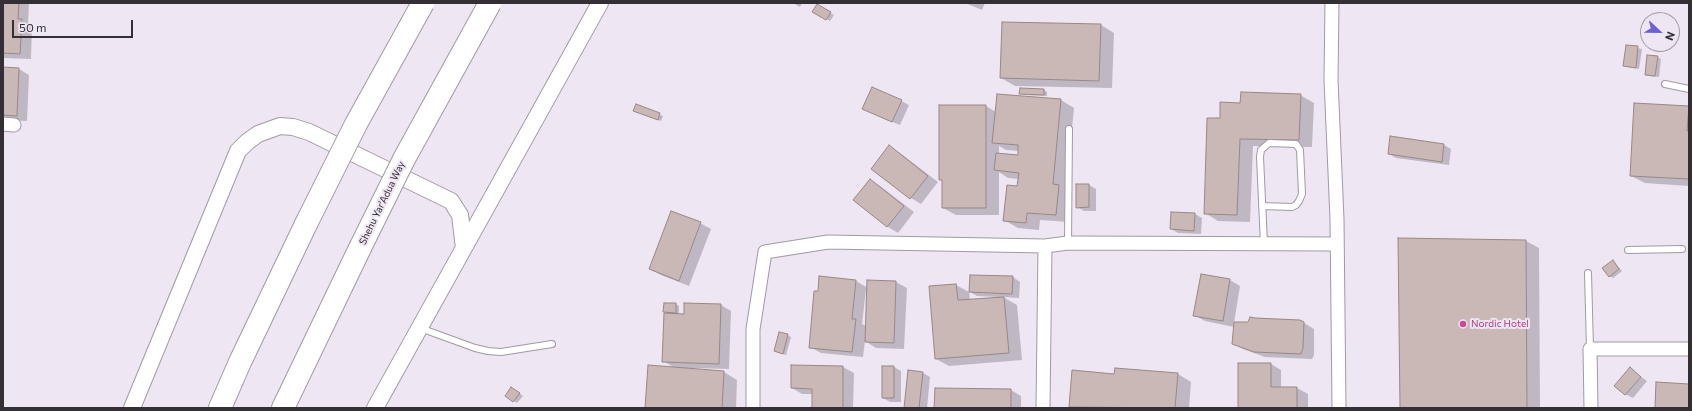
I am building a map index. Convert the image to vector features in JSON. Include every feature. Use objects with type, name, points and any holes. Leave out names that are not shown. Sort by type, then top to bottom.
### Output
[{"type":"highway","points":[[220,408],[240,362],[306,224],[356,124],[423,3]]},
{"type":"highway","name":"Shehu Yar'Adua Way","points":[[283,408],[404,159],[490,3]]},
{"type":"street","points":[[375,408],[600,3]]},
{"type":"street","points":[[1332,3],[1331,80],[1337,244],[1339,408]]},
{"type":"street","points":[[132,408],[238,151],[246,142],[258,134],[280,126],[293,127],[309,132],[451,201],[460,215],[464,248]]},
{"type":"street","points":[[753,408],[753,329],[765,252],[828,242],[1045,246],[1068,243],[1337,244]]},
{"type":"street","points":[[1043,408],[1045,246]]},
{"type":"street","points":[[1591,408],[1590,349],[1689,349]]},
{"type":"lane","points":[[1664,84],[1689,88]]},
{"type":"lane","points":[[1068,129],[1068,243]]},
{"type":"lane","points":[[1262,206],[1292,207],[1296,206],[1299,201],[1302,194],[1300,150],[1296,144],[1269,143],[1261,150],[1260,157],[1262,206],[1264,244]]},
{"type":"lane","points":[[1628,250],[1682,249]]},
{"type":"lane","points":[[1588,273],[1590,349]]},
{"type":"lane","points":[[420,328],[475,348],[488,351],[501,352],[552,344]]},
{"type":"building","points":[[3,3],[19,3],[18,19],[22,19],[20,54],[3,53]]},
{"type":"building","points":[[817,4],[831,12],[826,20],[812,12]]},
{"type":"building","points":[[1002,22],[1101,24],[1099,81],[1000,78]]},
{"type":"building","points":[[1626,45],[1638,46],[1636,68],[1623,66]]},
{"type":"building","points":[[1647,55],[1658,56],[1655,76],[1645,75]]},
{"type":"building","points":[[3,67],[19,68],[17,116],[3,115]]},
{"type":"building","points":[[872,87],[902,100],[892,122],[862,109]]},
{"type":"building","points":[[1020,88],[1044,89],[1044,95],[1019,94]]},
{"type":"building","points":[[1241,92],[1301,94],[1299,140],[1240,139],[1237,215],[1204,214],[1207,118],[1220,118],[1220,102],[1240,103]]},
{"type":"building","points":[[997,94],[1061,99],[1053,184],[1059,185],[1056,215],[1027,213],[1026,223],[1003,221],[1007,185],[1017,186],[1019,173],[994,170],[996,153],[1018,155],[1018,145],[992,143]]},
{"type":"building","points":[[1634,103],[1689,106],[1687,131],[1689,131],[1689,179],[1630,176]]},
{"type":"building","points":[[636,104],[660,113],[658,120],[633,111]]},
{"type":"building","points":[[939,105],[986,105],[986,208],[942,208],[942,180],[939,180]]},
{"type":"building","points":[[1390,136],[1444,144],[1442,162],[1388,154]]},
{"type":"building","points":[[889,145],[928,176],[910,199],[871,169]]},
{"type":"building","points":[[870,179],[904,206],[887,227],[853,200]]},
{"type":"building","points":[[1076,184],[1089,184],[1089,207],[1076,208]]},
{"type":"building","points":[[671,211],[701,222],[679,281],[649,269]]},
{"type":"building","points":[[1171,212],[1195,213],[1194,231],[1170,229]]},
{"type":"building","name":"Nordic Hotel","points":[[1398,238],[1526,240],[1527,408],[1400,408]]},
{"type":"building","points":[[1613,260],[1619,269],[1609,277],[1602,268]]},
{"type":"building","points":[[1201,274],[1230,279],[1223,321],[1193,316]]},
{"type":"building","points":[[970,275],[1013,276],[1012,294],[969,292]]},
{"type":"building","points":[[819,276],[856,280],[852,319],[856,319],[852,352],[809,348],[814,291],[818,291]]},
{"type":"building","points":[[867,280],[896,281],[894,343],[865,342]]},
{"type":"building","points":[[956,284],[958,300],[1004,297],[1009,353],[935,359],[929,286]]},
{"type":"building","points":[[664,303],[676,303],[676,313],[663,312]]},
{"type":"building","points":[[684,303],[721,304],[719,364],[662,362],[664,313],[684,314]]},
{"type":"building","points":[[1250,317],[1300,320],[1304,322],[1303,348],[1301,354],[1254,352],[1232,344],[1234,322],[1248,322]]},
{"type":"building","points":[[779,332],[788,334],[783,354],[774,351]]},
{"type":"building","points":[[1238,363],[1271,363],[1271,387],[1297,387],[1297,408],[1238,408]]},
{"type":"building","points":[[648,365],[724,371],[722,408],[645,408]]},
{"type":"building","points":[[791,365],[843,366],[843,408],[812,408],[812,389],[791,388]]},
{"type":"building","points":[[882,366],[894,366],[894,398],[882,398]]},
{"type":"building","points":[[1630,367],[1641,377],[1625,395],[1614,386]]},
{"type":"building","points":[[1115,368],[1178,373],[1175,408],[1069,407],[1072,370],[1114,374]]},
{"type":"building","points":[[908,370],[923,372],[919,408],[904,408]]},
{"type":"building","points":[[1656,382],[1689,384],[1689,408],[1655,408]]},
{"type":"building","points":[[511,387],[520,393],[513,402],[505,396]]},
{"type":"building","points":[[935,388],[1011,389],[1011,408],[934,408]]},
{"type":"place","name":"Nordic Hotel","points":[[1463,324]]}]
